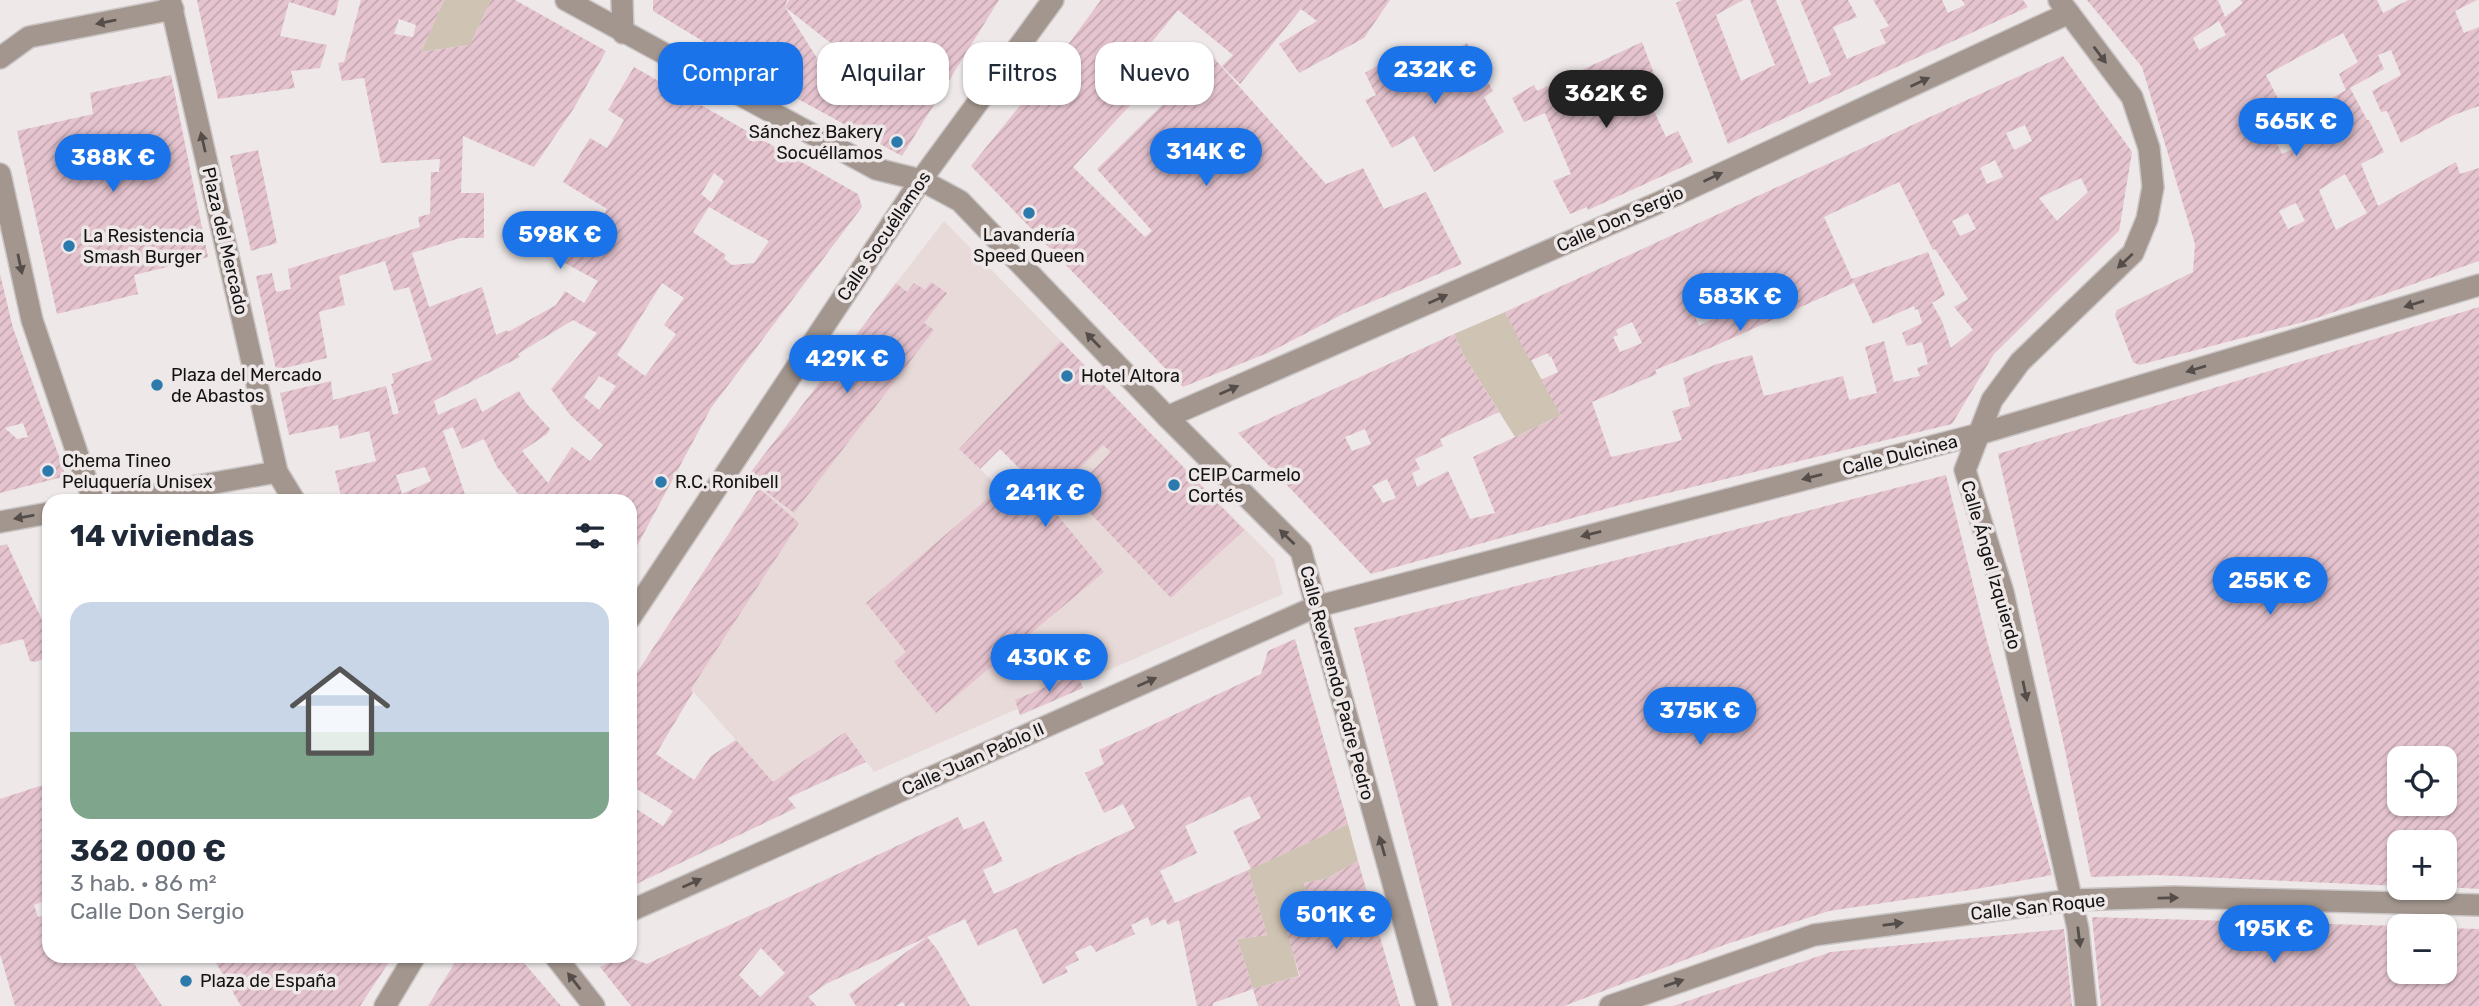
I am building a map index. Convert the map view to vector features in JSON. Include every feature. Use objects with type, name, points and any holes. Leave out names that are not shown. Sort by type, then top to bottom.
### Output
[{"type":"street","name":"Calle Reverendo Padre Pedro","points":[[566,0],[876,169],[921,180],[960,201],[1167,418],[1301,551],[1427,1006]]},
{"type":"street","points":[[622,0],[623,33]]},
{"type":"street","name":"Calle Socuéllamos","points":[[637,607],[921,180],[1053,0]]},
{"type":"street","name":"Plaza del Mercado","points":[[0,58],[10,48],[29,37],[172,5],[277,472],[290,494]]},
{"type":"street","name":"Calle Don Sergio","points":[[1167,418],[1658,203],[2064,6]]},
{"type":"street","name":"Calle Ángel Izquierdo","points":[[2064,6],[2132,97],[2149,148],[2153,187],[2147,219],[2133,253],[2020,362],[1992,400],[1965,470],[2003,592],[2078,929],[2086,1006]]},
{"type":"street","points":[[0,174],[32,320],[91,494]]},
{"type":"street","name":"Calle Dulcinea","points":[[1315,607],[1979,434],[2479,285]]},
{"type":"street","points":[[151,494],[277,472]]},
{"type":"street","points":[[0,522],[42,514]]},
{"type":"street","name":"Calle Juan Pablo II","points":[[637,908],[1315,607]]},
{"type":"street","name":"Calle San Roque","points":[[1610,1006],[1814,934],[2071,900],[2174,897],[2479,905]]},
{"type":"street","points":[[385,1006],[411,963]]},
{"type":"street","points":[[560,963],[594,1006]]},
{"type":"shaded area","points":[[444,0],[491,0],[470,45],[421,52]]},
{"type":"shaded area","points":[[944,221],[1061,341],[959,449],[1000,488],[1035,458],[1101,382],[1274,559],[1283,594],[1081,682],[1083,688],[1021,715],[1017,709],[874,772],[844,732],[773,782],[691,689],[651,651],[759,488],[747,477]]},
{"type":"shaded area","points":[[1505,312],[1561,415],[1515,437],[1464,356],[1454,334]]},
{"type":"shaded area","points":[[1348,824],[1358,861],[1326,879],[1304,883],[1313,921],[1287,929],[1299,976],[1253,989],[1237,939],[1267,935],[1248,870]]},
{"type":"building","points":[[197,0],[339,0],[335,16],[289,2],[280,36],[327,45],[320,68],[291,71],[295,88],[218,99]]},
{"type":"building","points":[[361,0],[444,0],[421,52],[470,45],[491,0],[515,0],[606,51],[574,108],[534,167],[463,136],[461,193],[484,193],[484,238],[460,238],[412,253],[429,307],[482,287],[496,335],[507,330],[508,332],[556,305],[565,291],[584,303],[598,281],[526,242],[540,220],[585,246],[607,209],[563,182],[590,138],[607,148],[624,120],[608,110],[634,67],[658,81],[658,105],[701,105],[858,194],[862,207],[711,408],[637,546],[637,494],[518,494],[497,467],[484,439],[462,449],[453,427],[443,431],[465,494],[402,494],[341,494],[335,471],[376,461],[369,431],[340,439],[338,425],[289,435],[280,393],[331,381],[333,400],[386,386],[393,415],[399,413],[391,384],[394,383],[392,374],[432,360],[409,287],[394,291],[385,261],[339,276],[345,305],[319,312],[327,358],[276,370],[256,276],[272,273],[276,292],[291,289],[288,269],[420,227],[418,217],[430,214],[431,172],[439,172],[440,159],[381,163],[364,78],[342,81],[338,63],[344,62]],"holes":[[[399,19],[416,25],[413,37],[394,34]],[[714,173],[724,181],[711,202],[701,194]],[[709,207],[769,241],[754,263],[732,265],[724,259],[726,255],[693,232]],[[662,283],[684,298],[664,325],[676,334],[645,376],[617,355]],[[573,320],[597,333],[551,389],[570,415],[603,445],[590,461],[572,447],[548,483],[522,451],[550,429],[526,403],[519,391],[482,412],[476,398],[438,415],[434,401],[520,357],[518,354]],[[599,376],[616,386],[599,410],[584,397]],[[425,467],[431,481],[402,494],[396,475]]]},
{"type":"building","points":[[653,0],[787,0],[785,7],[817,58],[817,105],[934,105],[902,156],[803,102],[803,42],[704,42],[653,11]]},
{"type":"building","points":[[789,0],[999,0],[973,42],[963,42],[963,58],[949,80],[949,42],[830,42],[785,7]]},
{"type":"building","points":[[1101,0],[1390,0],[1364,38],[1299,73],[1279,44],[1317,21],[1301,9],[1240,84],[1222,66],[1233,55],[1178,10],[1152,42],[1095,42],[1095,105],[1130,105],[1073,167],[1145,237],[1152,231],[1097,169],[1162,105],[1214,105],[1214,58],[1326,184],[1363,168],[1384,209],[1426,192],[1462,264],[1345,313],[1270,352],[1183,387],[971,166],[1021,105],[1081,105],[1081,42],[1070,42]]},
{"type":"building","points":[[1682,0],[1743,0],[1716,15],[1741,81],[1775,65],[1750,0],[1776,0],[1809,84],[1831,75],[1800,0],[1848,0],[1857,17],[1833,27],[1847,59],[1886,43],[1880,30],[1889,26],[1873,0],[1942,0],[1948,13],[1965,5],[1962,0],[2023,0],[2028,7],[1728,144],[1676,3]]},
{"type":"building","points":[[2087,0],[2218,0],[2225,17],[2243,3],[2240,0],[2377,0],[2383,13],[2408,0],[2477,0],[2455,11],[2464,33],[2479,27],[2479,106],[2454,115],[2401,143],[2387,111],[2381,112],[2372,91],[2401,75],[2391,50],[2378,55],[2384,69],[2350,88],[2384,152],[2361,164],[2378,206],[2456,162],[2460,174],[2479,168],[2479,261],[2311,320],[2139,365],[2133,362],[2115,315],[2117,310],[2193,272],[2195,244],[2142,67]],"holes":[[[2219,21],[2226,35],[2199,50],[2193,38]],[[2343,33],[2358,62],[2339,74],[2346,90],[2297,118],[2310,141],[2282,154],[2271,132],[2289,121],[2266,75]],[[2345,174],[2367,213],[2336,230],[2319,190]],[[2296,203],[2305,221],[2288,229],[2279,211]]]},
{"type":"building","points":[[1642,42],[1656,79],[1643,87],[1666,137],[1678,131],[1693,162],[1588,210],[1587,207],[1570,214],[1553,181],[1571,174],[1545,113],[1524,122],[1512,98],[1534,85],[1537,91]]},
{"type":"building","points":[[1467,43],[1493,91],[1484,97],[1504,132],[1434,172],[1414,136],[1392,148],[1365,100],[1376,95],[1365,73],[1394,56],[1406,77]]},
{"type":"building","points":[[2063,56],[2132,152],[2119,231],[1994,354],[1952,424],[1627,503],[1371,574],[1238,433],[1454,334],[1464,356],[1499,412],[1440,439],[1443,446],[1415,459],[1420,469],[1412,473],[1417,487],[1448,471],[1470,519],[1495,513],[1473,457],[1561,415],[1541,380],[1558,372],[1551,356],[1549,357],[1548,353],[1530,361],[1505,312]],"holes":[[[2025,125],[2032,141],[2014,150],[2006,133]],[[1995,160],[2003,177],[1987,184],[1980,168]],[[2081,178],[2088,192],[2057,221],[2039,198]],[[1899,182],[1933,250],[1935,249],[1968,299],[1954,307],[1973,330],[1951,348],[1942,321],[1932,303],[1945,295],[1928,252],[1852,279],[1824,217]],[[1968,213],[1976,229],[1960,236],[1952,221]],[[1854,283],[1873,324],[1914,306],[1915,310],[1918,309],[1922,323],[1902,333],[1907,346],[1922,342],[1928,364],[1917,368],[1920,376],[1894,382],[1884,341],[1865,347],[1877,393],[1849,400],[1843,376],[1764,396],[1752,355],[1717,364],[1683,378],[1690,406],[1672,411],[1682,440],[1611,457],[1592,402],[1657,374],[1655,370]],[[1707,303],[1714,318],[1699,326],[1692,309]],[[1632,322],[1642,343],[1620,352],[1613,337],[1618,335],[1616,330]],[[1365,429],[1371,444],[1352,451],[1345,437]],[[1387,479],[1396,498],[1383,503],[1372,486]]]},
{"type":"building","points":[[171,75],[208,257],[134,275],[138,294],[57,314],[17,131],[93,114],[90,93]]},
{"type":"building","points":[[258,150],[277,243],[251,251],[230,156]]},
{"type":"building","points":[[0,274],[13,328],[66,476],[0,493]],"holes":[[[23,423],[28,437],[17,439],[5,428]]]},
{"type":"building","points":[[931,282],[947,293],[924,323],[934,330],[794,513],[747,477],[896,283],[907,292],[914,283],[925,290]]},
{"type":"building","points":[[2479,307],[2479,889],[2457,888],[2457,830],[2387,830],[2387,885],[2155,875],[2091,877],[1998,454]]},
{"type":"building","points":[[1061,341],[1244,530],[1171,598],[1071,493],[1111,452],[1103,445],[1046,501],[1104,572],[936,713],[894,662],[906,652],[866,603],[1021,470],[1000,449],[980,469],[959,449]]},
{"type":"building","points":[[1946,475],[1987,641],[2052,875],[1829,911],[1724,945],[1564,1006],[1452,1006],[1354,628]]},
{"type":"building","points":[[759,488],[799,523],[691,689],[693,692],[656,754],[694,780],[711,756],[736,740],[773,782],[845,732],[866,762],[788,798],[796,808],[637,884],[637,809],[663,826],[673,811],[637,789],[637,672]]},
{"type":"building","points":[[7,544],[42,620],[42,660],[35,662],[30,661],[23,639],[0,645],[0,546]]},
{"type":"building","points":[[1295,639],[1348,824],[1251,869],[1233,831],[1261,818],[1250,796],[1185,826],[1197,853],[1160,871],[1175,903],[1248,870],[1267,935],[1237,939],[1253,989],[1213,1003],[1213,1006],[1197,1006],[1179,920],[1168,925],[1165,919],[1151,926],[1148,917],[1131,925],[1135,934],[1096,952],[1091,945],[1075,952],[1079,960],[1065,967],[1068,972],[1043,984],[1016,928],[978,946],[965,919],[826,984],[808,997],[817,1006],[631,1006],[600,967],[609,963],[637,963],[637,960],[647,964],[958,817],[964,830],[984,821],[1003,861],[983,870],[994,894],[1135,828],[1123,804],[1104,813],[1085,773],[1104,764],[1099,750],[1261,674],[1268,651]],"holes":[[[761,948],[785,973],[760,997],[739,975]]]},
{"type":"building","points":[[1077,674],[1083,688],[1020,715],[1015,700]]},
{"type":"building","points":[[42,785],[42,902],[34,905],[38,917],[42,916],[42,963],[134,963],[162,1006],[15,1006],[0,954],[0,799]]},
{"type":"building","points":[[1358,861],[1400,1006],[1258,1006],[1253,989],[1300,976],[1286,929],[1313,921],[1304,883],[1326,879]]},
{"type":"building","points":[[2092,917],[2387,926],[2387,984],[2457,984],[2457,928],[2479,929],[2479,1006],[2101,1006]]},
{"type":"building","points":[[2064,929],[2072,1006],[1673,1006],[1831,952]]},
{"type":"building","points":[[927,937],[937,949],[970,1006],[905,1006],[903,1002],[896,1006],[856,1006],[849,994]]},
{"type":"building","points":[[216,963],[388,963],[360,1006],[241,1006]]},
{"type":"building","points":[[455,963],[524,963],[561,1006],[428,1006]]},
{"type":"place","name":"Sánchez Bakery Socuéllamos","points":[[897,142]]},
{"type":"place","name":"Lavandería Speed Queen","points":[[1029,213]]},
{"type":"place","name":"La Resistencia Smash Burger","points":[[69,246]]},
{"type":"place","name":"Hotel Altora","points":[[1067,376]]},
{"type":"place","name":"Plaza del Mercado de Abastos","points":[[157,385]]},
{"type":"place","name":"Chema Tineo Peluquería Unisex","points":[[48,471]]},
{"type":"place","name":"R.C. Ronibell","points":[[661,482]]},
{"type":"place","name":"CEIP Carmelo Cortés","points":[[1174,485]]},
{"type":"place","name":"Plaza de España","points":[[186,981]]}]
